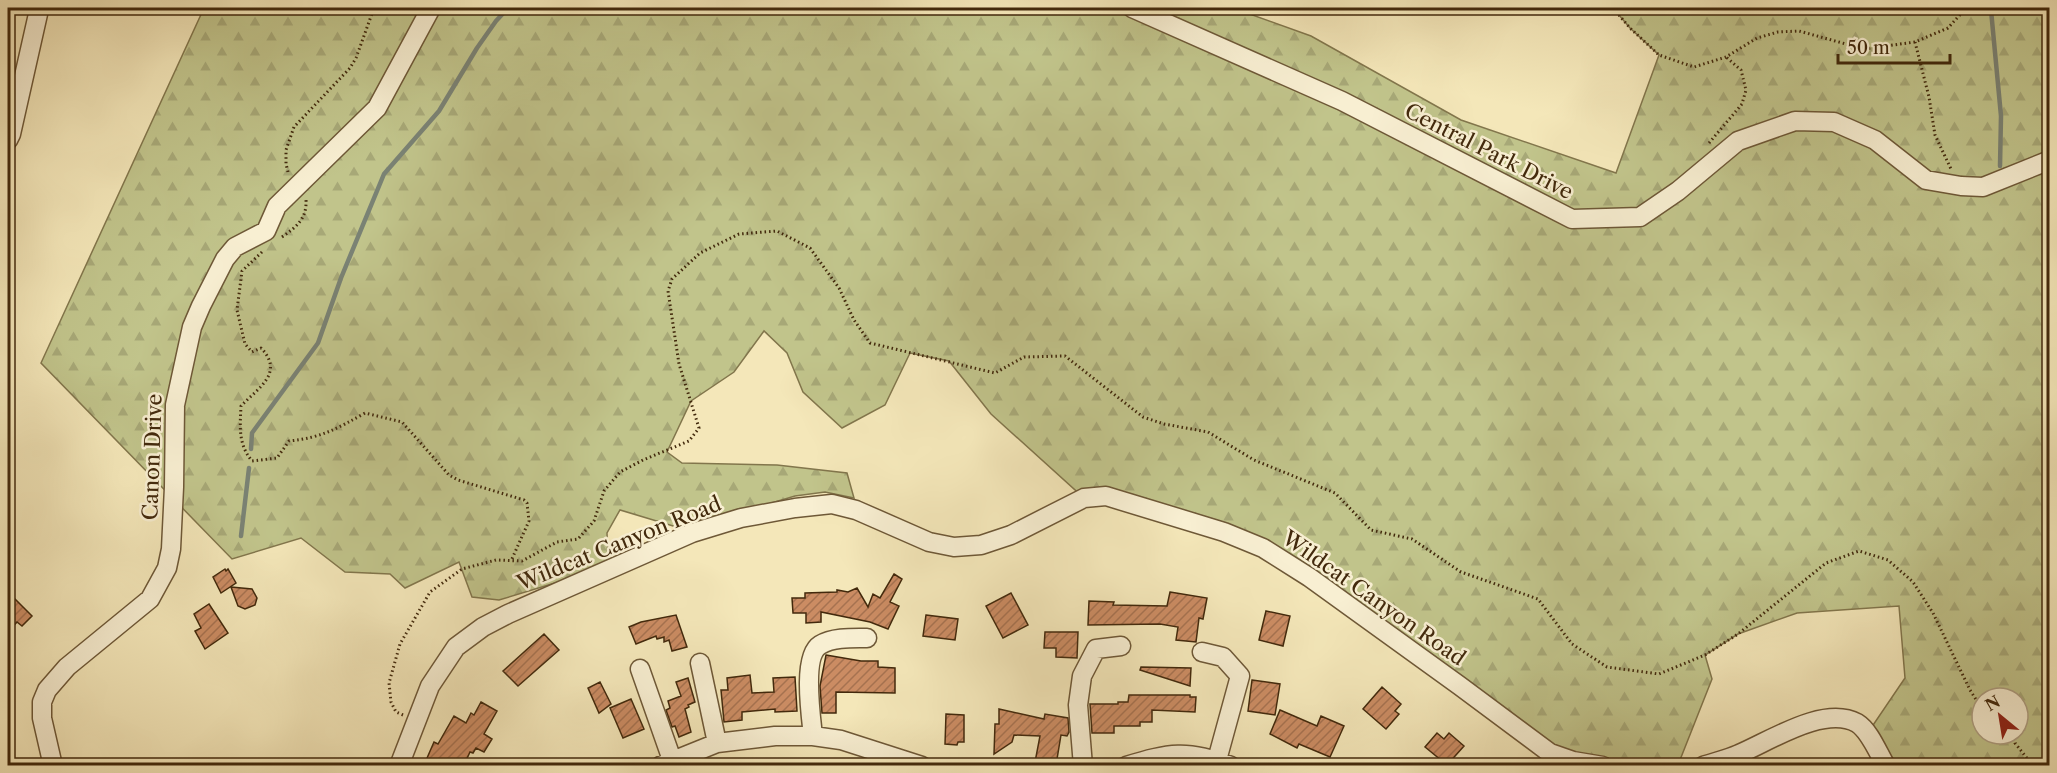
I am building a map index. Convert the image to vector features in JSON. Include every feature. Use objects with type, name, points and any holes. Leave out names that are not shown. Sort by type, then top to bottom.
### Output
[{"type":"street","points":[[8,140],[38,14],[37,8]]},
{"type":"street","name":"Canon Drive","points":[[53,765],[42,718],[42,702],[47,690],[67,667],[150,599],[166,568],[171,549],[175,405],[192,327],[201,306],[235,247],[266,231],[277,206],[377,108],[431,8]]},
{"type":"street","name":"Central Park Drive","points":[[1132,8],[1342,101],[1572,219],[1640,217],[1678,191],[1738,141],[1794,121],[1834,122],[1875,140],[1926,180],[1961,186],[1983,187],[2049,160]]},
{"type":"street","name":"Wildcat Canyon Road","points":[[399,765],[430,686],[456,647],[483,627],[508,614],[692,533],[741,518],[832,504],[856,510],[929,542],[954,547],[981,545],[1011,536],[1084,498],[1106,496],[1132,502],[1224,532],[1263,548],[1309,577],[1550,753],[1573,761],[1603,765]]},
{"type":"street","points":[[813,736],[809,685],[813,653],[820,645],[838,639],[867,638]]},
{"type":"street","points":[[1083,765],[1078,705],[1082,676],[1096,649],[1121,646]]},
{"type":"street","points":[[1126,765],[1158,756],[1183,753],[1224,763],[1240,675],[1223,657],[1202,652]]},
{"type":"street","points":[[700,663],[717,743]]},
{"type":"street","points":[[640,669],[666,763],[717,743],[775,736],[813,736],[841,741],[922,765]]},
{"type":"street","points":[[1703,765],[1737,755],[1808,723],[1833,718],[1858,724],[1886,765]]},
{"type":"path","points":[[281,237],[296,227],[306,213],[306,201],[289,174],[286,164],[286,150],[294,127],[350,68],[356,58],[374,8]]},
{"type":"path","points":[[1613,8],[1630,28],[1659,55],[1694,67],[1726,57],[1757,38],[1778,32],[1799,31],[1864,49],[1915,42],[1948,28],[1966,8]]},
{"type":"path","points":[[1915,42],[1929,97],[1935,135],[1944,159]]},
{"type":"path","points":[[1704,149],[1742,104],[1746,90],[1741,70],[1726,57]]},
{"type":"path","points":[[266,248],[242,271],[237,310],[245,344],[252,352],[261,348],[270,357],[272,369],[263,386],[241,406],[239,432],[243,451],[252,461],[277,458],[289,441],[305,440],[331,432],[365,412],[402,422],[449,475],[458,480],[524,500],[527,503],[529,521],[511,561]]},
{"type":"path","points":[[2017,746],[2032,765]]},
{"type":"green space","points":[[204,8],[1233,8],[1311,36],[1461,120],[1616,173],[1659,55],[1630,28],[1613,8],[2049,8],[2049,765],[1886,765],[1867,734],[1905,678],[1899,606],[1797,613],[1738,634],[1705,655],[1712,679],[1678,765],[1603,765],[1573,761],[1263,548],[1084,498],[991,414],[949,361],[910,353],[885,405],[842,428],[803,392],[787,353],[764,331],[734,372],[691,401],[667,452],[682,463],[777,465],[847,473],[854,498],[825,492],[795,496],[683,529],[620,510],[607,533],[608,564],[588,573],[499,600],[472,597],[459,562],[405,588],[390,574],[345,572],[301,538],[232,559],[41,363]]},
{"type":"building","points":[[225,569],[226,571],[228,569],[236,583],[221,593],[213,577]]},
{"type":"building","points":[[894,574],[902,579],[890,602],[899,606],[888,629],[870,622],[821,612],[821,622],[806,623],[806,613],[793,613],[792,598],[805,598],[805,593],[837,592],[837,590],[848,592],[857,588],[868,607],[873,594],[880,598]]},
{"type":"building","points":[[231,587],[252,589],[257,598],[255,605],[245,609],[238,606]]},
{"type":"building","points":[[8,592],[32,616],[22,626],[17,622],[8,632]]},
{"type":"building","points":[[1170,592],[1207,598],[1203,619],[1199,618],[1196,642],[1176,640],[1178,627],[1160,624],[1088,625],[1089,601],[1114,602],[1113,605],[1167,606]]},
{"type":"building","points":[[1011,593],[1028,625],[1003,638],[986,606]]},
{"type":"building","points":[[209,604],[228,633],[205,649],[195,631],[201,628],[194,614]]},
{"type":"building","points":[[1266,611],[1290,616],[1283,646],[1259,640]]},
{"type":"building","points":[[676,615],[687,647],[672,651],[669,640],[664,642],[664,637],[657,639],[656,636],[636,644],[629,627],[641,622]]},
{"type":"building","points":[[926,615],[958,619],[955,640],[923,636]]},
{"type":"building","points":[[1045,632],[1078,632],[1077,658],[1056,657],[1056,648],[1044,648]]},
{"type":"building","points":[[544,634],[559,650],[518,686],[503,671]]},
{"type":"building","points":[[826,655],[861,661],[878,661],[878,667],[895,668],[895,693],[836,692],[836,713],[822,713],[820,686]]},
{"type":"building","points":[[1141,667],[1191,668],[1190,686],[1140,670]]},
{"type":"building","points":[[750,675],[752,693],[774,692],[773,678],[795,677],[797,711],[775,712],[775,709],[742,712],[742,720],[724,722],[721,690],[728,690],[727,678]]},
{"type":"building","points":[[688,678],[695,702],[685,709],[691,732],[679,737],[675,726],[672,727],[666,710],[670,708],[668,701],[681,696],[676,682]]},
{"type":"building","points":[[1252,680],[1280,684],[1275,715],[1248,711]]},
{"type":"building","points":[[600,682],[611,704],[599,713],[588,688]]},
{"type":"building","points":[[1382,687],[1401,704],[1395,711],[1399,714],[1386,729],[1363,709]]},
{"type":"building","points":[[1129,695],[1190,695],[1190,697],[1196,697],[1195,712],[1152,710],[1152,722],[1140,722],[1140,726],[1114,726],[1114,733],[1092,733],[1090,704],[1128,702]]},
{"type":"building","points":[[631,699],[644,729],[623,738],[610,708]]},
{"type":"building","points":[[481,702],[497,711],[484,734],[492,739],[484,752],[476,748],[473,753],[470,752],[464,765],[424,765],[434,742],[438,744],[454,716],[466,723],[471,713],[474,715]]},
{"type":"building","points":[[999,709],[1044,719],[1045,714],[1068,718],[1069,732],[1067,736],[1061,735],[1056,765],[1035,762],[1040,736],[1014,735],[1012,742],[994,754],[995,724],[999,724]]},
{"type":"building","points":[[1280,710],[1317,726],[1321,716],[1344,726],[1330,757],[1299,744],[1297,748],[1270,734]]},
{"type":"building","points":[[946,714],[964,715],[964,742],[958,742],[957,745],[945,744]]},
{"type":"building","points":[[1437,733],[1444,739],[1449,733],[1464,746],[1447,765],[1425,747]]},
{"type":"waterway","points":[[251,449],[252,433],[318,343],[341,278],[384,174],[439,111],[477,48],[508,8]]},
{"type":"waterway","points":[[1935,8],[1961,13],[2006,8]]},
{"type":"waterway","points":[[1991,10],[2001,116],[2000,166]]},
{"type":"waterway","points":[[241,536],[249,468]]}]
